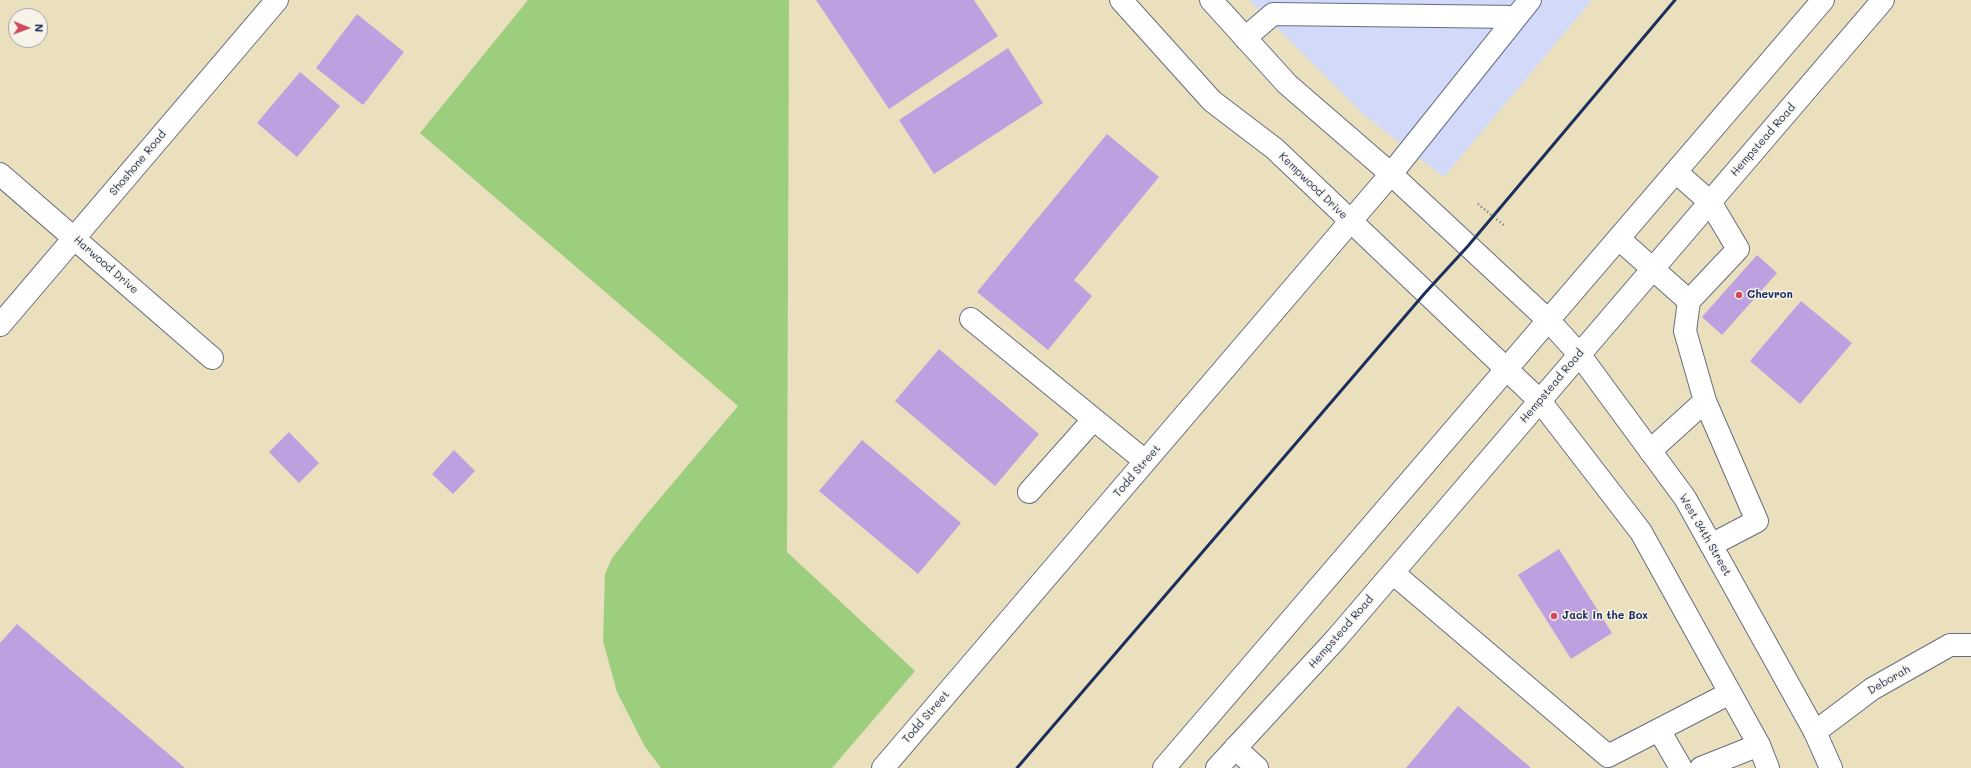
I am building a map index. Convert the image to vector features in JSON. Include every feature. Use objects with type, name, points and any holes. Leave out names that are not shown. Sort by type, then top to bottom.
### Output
[{"type":"main road","name":"Shoshone Road","points":[[0,326],[277,0]]},
{"type":"main road","name":"Kempwood Drive","points":[[1121,0],[1212,101],[1275,150],[1507,370]]},
{"type":"main road","points":[[1210,0],[1287,84],[1391,174],[1549,321]]},
{"type":"main road","name":"Todd Street","points":[[883,768],[1391,174],[1530,0]]},
{"type":"main road","points":[[1164,768],[1823,0]]},
{"type":"main road","name":"Hempstead Road","points":[[1217,768],[1336,639],[1883,0]]},
{"type":"main road","points":[[1245,38],[1273,7],[1516,17]]},
{"type":"main road","points":[[1676,172],[1710,202],[1738,249],[1689,301],[1685,331],[1705,401],[1757,521],[1711,545]]},
{"type":"main road","name":"Harwood Drive","points":[[0,174],[212,358]]},
{"type":"main road","points":[[1618,239],[1689,301]]},
{"type":"main road","points":[[971,319],[1145,462]]},
{"type":"main road","name":"West 34th Street","points":[[1549,321],[1579,354],[1685,498],[1815,732],[1831,768]]},
{"type":"main road","points":[[1507,370],[1540,401],[1641,532],[1759,745],[1768,768]]},
{"type":"main road","points":[[1650,451],[1705,401]]},
{"type":"main road","points":[[1029,492],[1093,420]]},
{"type":"main road","points":[[1392,573],[1608,756],[1730,693]]},
{"type":"main road","name":"Deborah","points":[[1815,732],[1872,689],[1950,645],[1971,645]]},
{"type":"main road","points":[[1659,730],[1682,768]]},
{"type":"main road","points":[[1701,768],[1759,745]]},
{"type":"main road","points":[[1235,748],[1257,768]]},
{"type":"path","points":[[1478,204],[1505,226]]},
{"type":"shaded area","points":[[1249,0],[1592,0],[1444,177],[1364,115]]},
{"type":"green space","points":[[528,0],[789,0],[787,552],[915,671],[832,768],[661,768],[645,747],[617,692],[603,641],[605,574],[612,558],[645,516],[738,406],[420,133]]},
{"type":"building","points":[[816,0],[974,0],[998,36],[889,109]]},
{"type":"building","points":[[357,14],[404,52],[363,105],[316,68]]},
{"type":"building","points":[[1008,48],[1043,103],[934,174],[899,120]]},
{"type":"building","points":[[300,72],[340,106],[297,157],[257,123]]},
{"type":"building","points":[[1107,134],[1159,177],[1074,280],[1092,296],[1048,350],[977,292]]},
{"type":"building","name":"Chevron","points":[[1757,255],[1777,273],[1722,335],[1702,317]]},
{"type":"building","points":[[1801,301],[1852,343],[1800,404],[1750,361]]},
{"type":"building","points":[[939,349],[1039,434],[995,486],[895,401]]},
{"type":"building","points":[[289,432],[319,463],[299,483],[269,452]]},
{"type":"building","points":[[862,440],[961,523],[918,574],[819,491]]},
{"type":"building","points":[[454,450],[475,471],[453,494],[432,474]]},
{"type":"building","points":[[1559,549],[1612,633],[1571,659],[1518,575]]},
{"type":"building","points":[[17,624],[185,768],[0,768],[0,643]]},
{"type":"building","points":[[1458,706],[1530,767],[1530,768],[1406,768]]},
{"type":"railway","points":[[1017,768],[1425,293],[1468,246],[1675,0]]},
{"type":"place","name":"Chevron","points":[[1739,295]]},
{"type":"place","name":"Jack in the Box","points":[[1554,616]]}]
